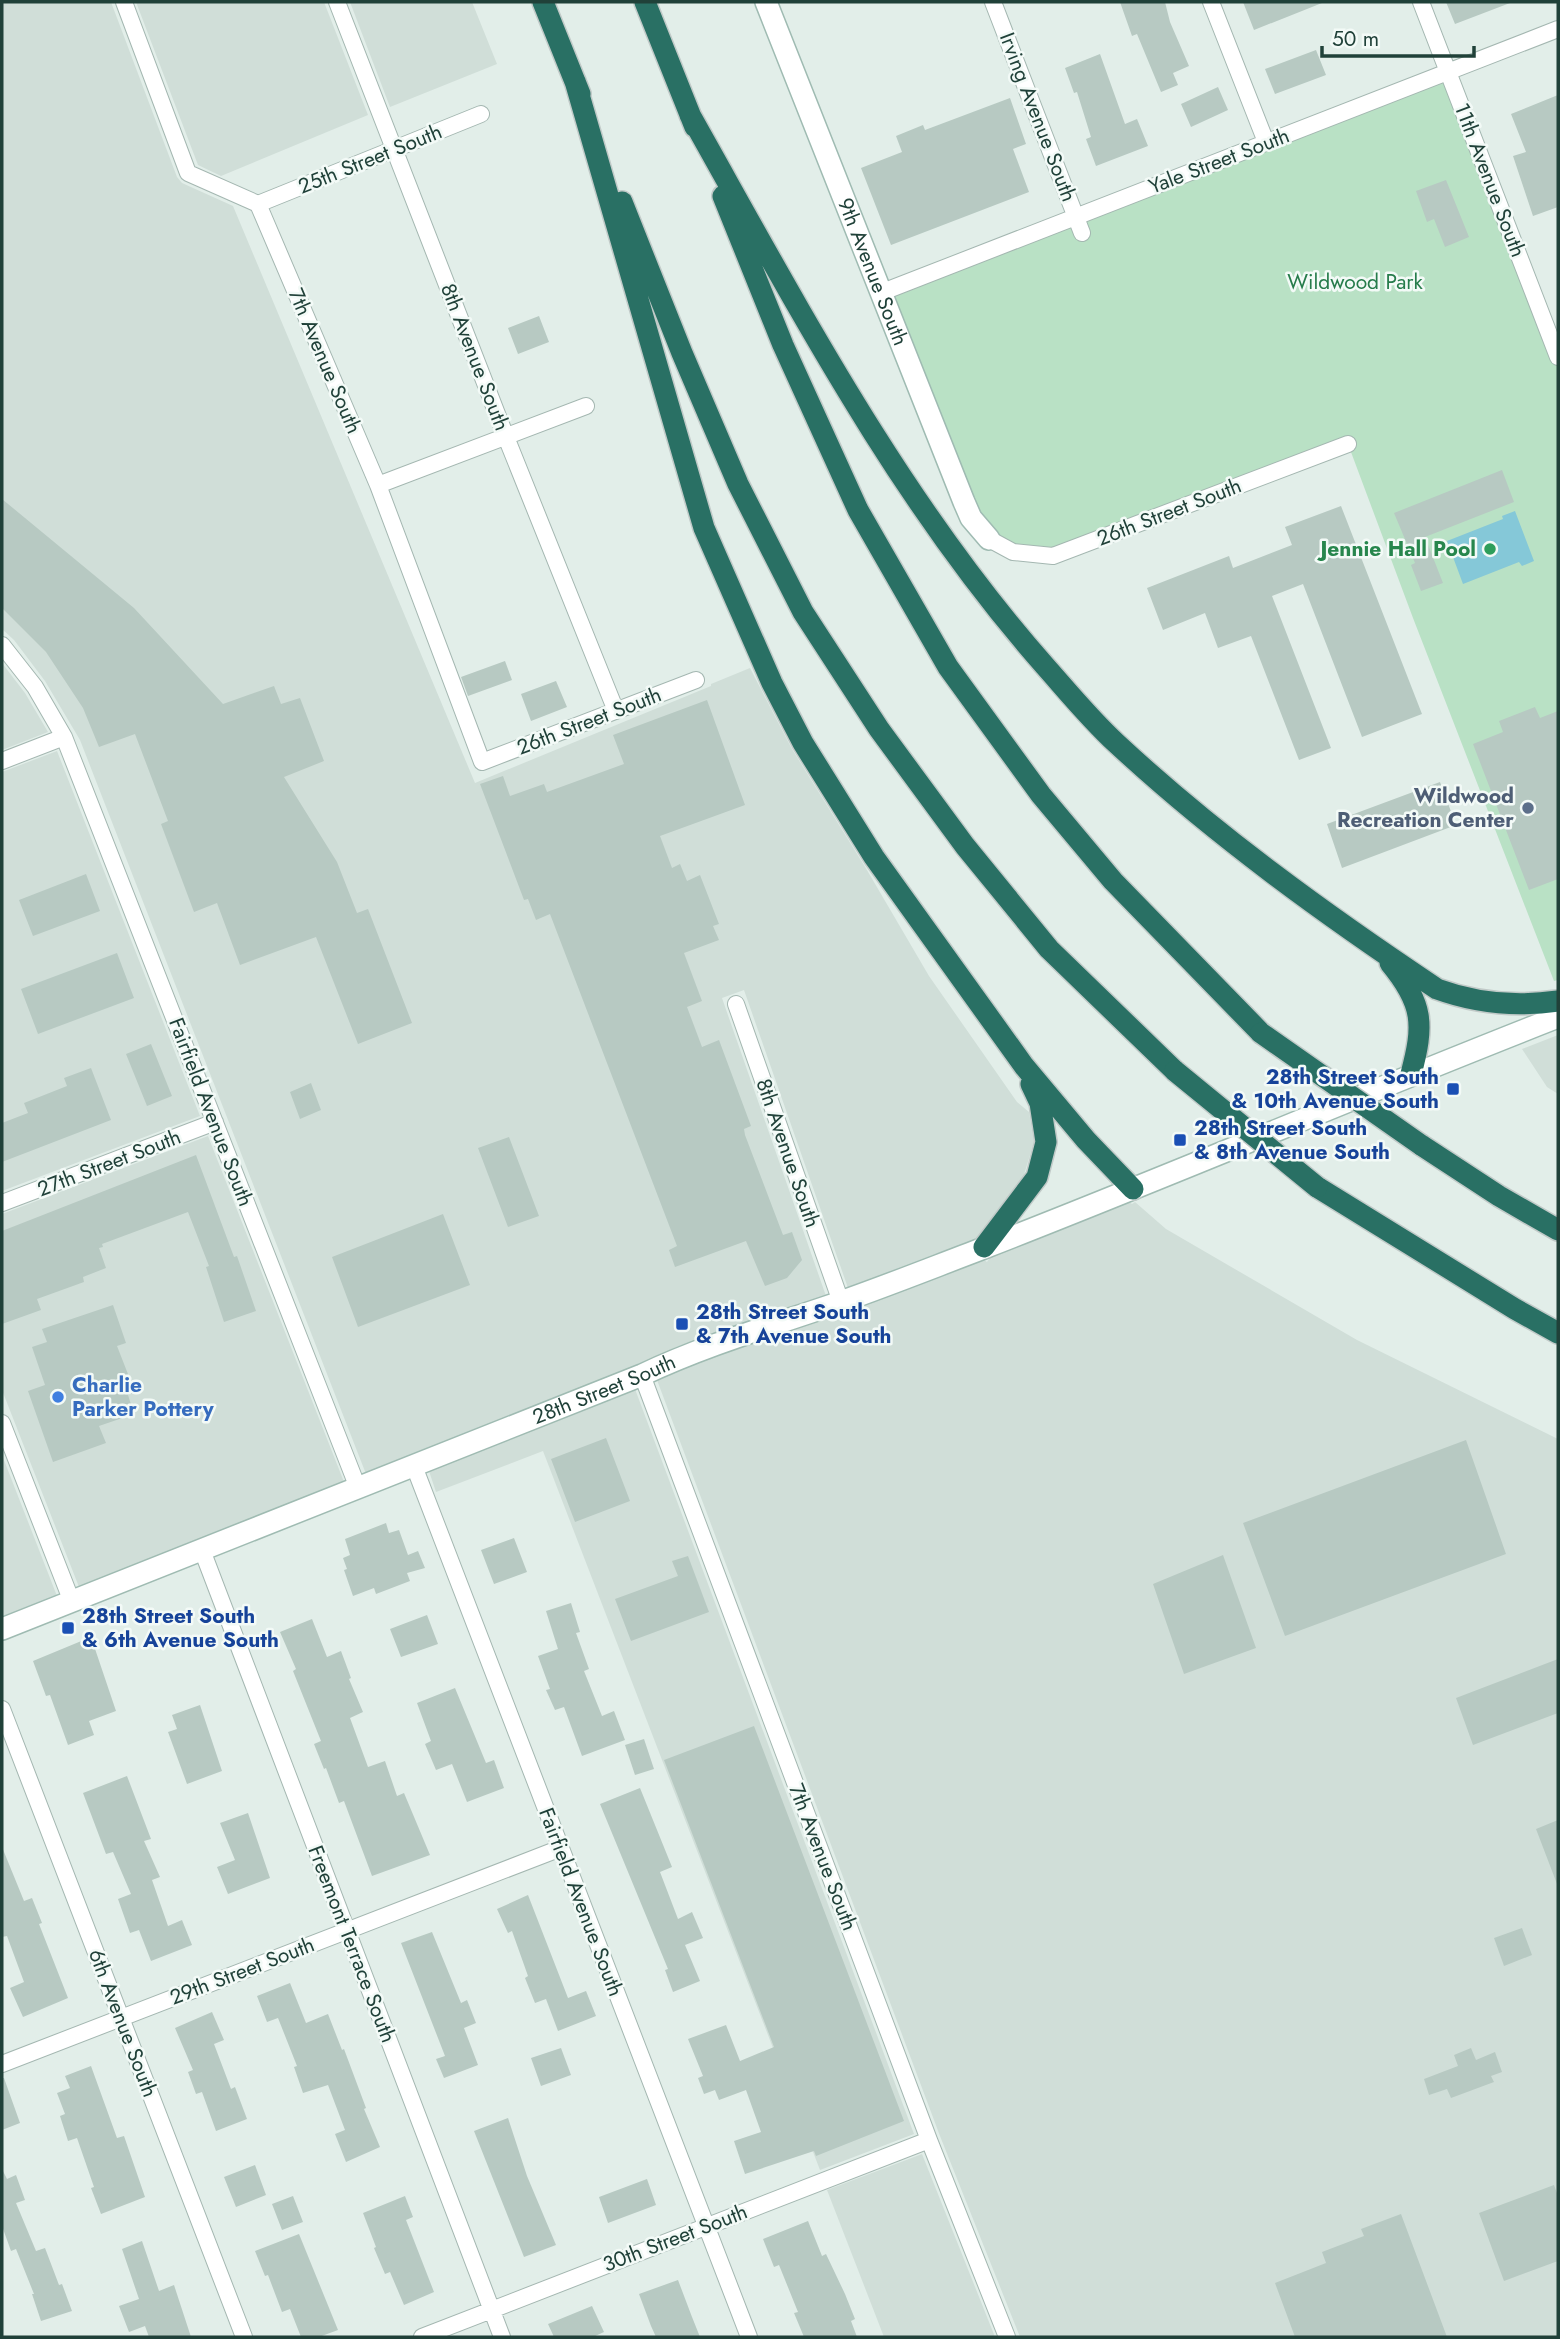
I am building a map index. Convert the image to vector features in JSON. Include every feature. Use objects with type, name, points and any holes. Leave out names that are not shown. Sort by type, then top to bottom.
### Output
[{"type":"highway","points":[[543,2],[682,353],[738,484],[803,611],[878,729],[982,867],[1049,949],[1175,1071],[1317,1187],[1558,1333]]},
{"type":"highway","points":[[645,2],[783,345],[858,510],[948,667],[1041,795],[1113,881],[1261,1033],[1421,1145],[1499,1196],[1558,1230]]},
{"type":"highway","points":[[575,81],[704,528],[772,683],[803,743],[873,857],[1024,1066],[1086,1140],[1133,1189]]},
{"type":"highway","points":[[690,115],[884,451],[956,557],[1007,623],[1115,743],[1295,890],[1437,989],[1463,998],[1504,1005],[1558,1001]]},
{"type":"highway","points":[[1380,951],[1401,976],[1418,1008],[1420,1039],[1411,1074]]},
{"type":"highway","points":[[984,1248],[1037,1177],[1046,1142],[1040,1103],[1024,1066]]},
{"type":"street","points":[[124,2],[188,173],[258,204]]},
{"type":"street","name":"8th Avenue South","points":[[337,2],[616,711]]},
{"type":"street","name":"9th Avenue South","points":[[766,2],[964,502],[971,518],[989,539]]},
{"type":"street","name":"Irving Avenue South","points":[[993,2],[1082,233]]},
{"type":"street","points":[[1211,2],[1266,142]]},
{"type":"street","name":"11th Avenue South","points":[[1420,2],[1558,358]]},
{"type":"street","name":"Yale Street South","points":[[880,293],[1558,29]]},
{"type":"street","name":"25th Street South","points":[[258,204],[481,114]]},
{"type":"street","name":"7th Avenue South","points":[[258,204],[378,485],[482,762]]},
{"type":"street","points":[[378,485],[586,405]]},
{"type":"street","name":"26th Street South","points":[[989,539],[1013,552],[1053,556],[1348,444]]},
{"type":"street","name":"Fairfield Avenue South","points":[[2,645],[35,687],[64,737],[358,1488]]},
{"type":"street","name":"26th Street South","points":[[482,762],[696,680]]},
{"type":"street","points":[[2,761],[64,737]]},
{"type":"street","name":"8th Avenue South","points":[[736,1004],[841,1302]]},
{"type":"street","name":"28th Street South","points":[[2,1629],[642,1375],[679,1357],[841,1302],[984,1248],[1558,1017]]},
{"type":"street","name":"27th Street South","points":[[2,1203],[215,1122]]},
{"type":"street","name":"7th Avenue South","points":[[642,1375],[929,2140],[1007,2337]]},
{"type":"street","points":[[2,1423],[72,1602]]},
{"type":"street","name":"Fairfield Avenue South","points":[[414,1466],[749,2337]]},
{"type":"street","name":"Freemont Terrace South","points":[[202,1550],[502,2337]]},
{"type":"street","name":"6th Avenue South","points":[[2,1709],[244,2337]]},
{"type":"street","name":"29th Street South","points":[[2,2064],[561,1848]]},
{"type":"street","name":"30th Street South","points":[[422,2337],[929,2140]]},
{"type":"shaded area","points":[[2,2],[111,2],[177,177],[182,183],[233,206],[475,783],[750,668],[792,749],[929,976],[1017,1102],[1029,1112],[1034,1142],[1023,1178],[977,1239],[848,1288],[744,990],[722,998],[826,1296],[676,1347],[638,1365],[366,1474],[80,740],[45,681],[14,640],[2,629]]},
{"type":"shaded area","points":[[136,2],[324,2],[368,115],[221,176],[198,165]]},
{"type":"shaded area","points":[[350,2],[472,2],[497,64],[390,107]]},
{"type":"shaded area","points":[[2,663],[25,693],[48,732],[2,750]]},
{"type":"shaded area","points":[[57,751],[200,1116],[2,1191],[2,772]]},
{"type":"shaded area","points":[[1558,1035],[1558,1094],[1547,1087],[1522,1049]]},
{"type":"shaded area","points":[[208,1136],[344,1482],[79,1587],[2,1390],[2,1214]]},
{"type":"shaded area","points":[[1129,1202],[1135,1202],[1166,1229],[1357,1340],[1558,1439],[1558,2337],[1020,2337],[940,2136],[657,1380],[683,1367],[855,1308],[983,1259],[987,1262],[991,1256]]},
{"type":"shaded area","points":[[635,1389],[914,2134],[820,2170],[543,1451],[436,1492],[429,1471]]},
{"type":"shaded area","points":[[2,1455],[57,1596],[2,1618]]},
{"type":"shaded area","points":[[922,2154],[995,2337],[884,2337],[827,2190]]},
{"type":"green space","name":"Wildwood Park","points":[[1448,72],[1558,357],[1558,980],[1554,981],[1348,444],[1053,556],[989,539],[880,293]]},
{"type":"water","name":"Jennie Hall Pool","points":[[1515,511],[1534,561],[1522,566],[1519,562],[1463,584],[1447,541],[1503,519],[1502,516]]},
{"type":"building","points":[[1120,2],[1165,2],[1170,22],[1189,66],[1173,73],[1178,85],[1161,92],[1137,34],[1132,36]]},
{"type":"building","points":[[1243,2],[1321,2],[1322,3],[1254,30]]},
{"type":"building","points":[[1446,2],[1509,2],[1510,3],[1455,24]]},
{"type":"building","points":[[1316,50],[1326,75],[1275,94],[1265,69]]},
{"type":"building","points":[[1100,54],[1125,124],[1137,119],[1148,146],[1096,166],[1086,139],[1091,137],[1077,92],[1074,93],[1065,68]]},
{"type":"building","points":[[1218,87],[1228,110],[1191,127],[1181,104]]},
{"type":"building","points":[[1558,95],[1558,207],[1533,216],[1513,156],[1526,152],[1511,114]]},
{"type":"building","points":[[1010,98],[1026,144],[1013,149],[1029,192],[891,245],[861,168],[902,152],[896,136],[923,125],[925,130]]},
{"type":"building","points":[[1446,180],[1469,237],[1445,247],[1434,219],[1427,222],[1416,191]]},
{"type":"building","points":[[539,316],[549,342],[518,354],[508,328]]},
{"type":"building","points":[[1502,470],[1514,502],[1425,537],[1443,583],[1421,591],[1411,565],[1415,563],[1394,513]]},
{"type":"building","points":[[2,499],[134,608],[223,704],[274,686],[281,704],[300,698],[324,761],[284,777],[337,862],[357,913],[368,909],[412,1023],[358,1044],[316,937],[240,965],[217,903],[194,912],[161,824],[168,821],[135,734],[99,747],[83,708],[46,652],[2,608]]},
{"type":"building","points":[[1341,506],[1422,714],[1362,737],[1303,584],[1272,596],[1331,748],[1299,760],[1251,636],[1218,648],[1205,613],[1163,630],[1147,588],[1229,556],[1233,568],[1292,545],[1285,527]]},
{"type":"building","points":[[505,661],[512,680],[468,696],[461,677]]},
{"type":"building","points":[[556,681],[567,707],[531,721],[521,694]]},
{"type":"building","points":[[707,700],[745,805],[660,836],[672,868],[680,864],[687,881],[700,875],[719,924],[713,926],[719,940],[684,953],[702,1001],[687,1007],[702,1047],[719,1040],[751,1126],[744,1129],[745,1135],[783,1235],[792,1232],[802,1260],[787,1278],[765,1286],[746,1241],[675,1267],[669,1250],[677,1246],[550,914],[536,920],[528,899],[524,900],[480,784],[503,776],[510,796],[544,784],[547,792],[624,764],[613,735]]},
{"type":"building","name":"Wildwood Recreation Center","points":[[1535,707],[1540,718],[1558,711],[1558,879],[1529,890],[1473,744],[1503,732],[1499,721]]},
{"type":"building","points":[[1440,782],[1456,825],[1342,868],[1327,824]]},
{"type":"building","points":[[86,874],[100,911],[33,936],[19,900]]},
{"type":"building","points":[[117,953],[134,998],[38,1034],[21,989]]},
{"type":"building","points":[[151,1044],[172,1096],[147,1106],[126,1054]]},
{"type":"building","points":[[91,1068],[111,1120],[2,1162],[2,1123],[28,1113],[24,1103],[67,1086],[64,1078]]},
{"type":"building","points":[[311,1083],[321,1110],[300,1119],[290,1092]]},
{"type":"building","points":[[509,1137],[539,1216],[508,1227],[478,1148]]},
{"type":"building","points":[[196,1155],[256,1311],[224,1322],[206,1267],[209,1266],[188,1212],[102,1244],[103,1247],[99,1248],[106,1268],[83,1277],[84,1282],[37,1299],[41,1310],[2,1324],[2,1231]]},
{"type":"building","points":[[443,1214],[470,1285],[358,1327],[332,1257]]},
{"type":"building","points":[[113,1305],[126,1343],[117,1346],[135,1392],[128,1395],[134,1414],[99,1426],[106,1443],[53,1462],[28,1391],[45,1385],[32,1347],[47,1342],[42,1329]]},
{"type":"building","points":[[606,1438],[630,1501],[575,1522],[551,1459]]},
{"type":"building","points":[[1466,1440],[1506,1554],[1285,1636],[1243,1523]]},
{"type":"building","points":[[386,1523],[389,1533],[399,1530],[408,1555],[418,1551],[425,1568],[407,1573],[410,1581],[376,1594],[374,1588],[353,1596],[344,1570],[347,1569],[343,1558],[350,1555],[345,1539]]},
{"type":"building","points":[[514,1538],[527,1572],[494,1584],[481,1550]]},
{"type":"building","points":[[1223,1555],[1256,1648],[1184,1674],[1153,1584]]},
{"type":"building","points":[[688,1556],[709,1612],[631,1641],[615,1599],[678,1576],[672,1561]]},
{"type":"building","points":[[571,1603],[580,1632],[576,1633],[589,1669],[584,1671],[602,1716],[614,1711],[625,1740],[582,1756],[564,1707],[555,1710],[546,1690],[550,1689],[538,1656],[558,1649],[546,1611]]},
{"type":"building","points":[[427,1615],[438,1644],[401,1657],[390,1629]]},
{"type":"building","points":[[312,1619],[327,1657],[341,1651],[363,1712],[350,1718],[368,1767],[385,1761],[397,1796],[404,1793],[430,1855],[372,1876],[344,1801],[339,1803],[314,1744],[321,1741],[280,1632]]},
{"type":"building","points":[[91,1637],[116,1711],[89,1721],[94,1735],[68,1745],[50,1695],[46,1696],[33,1661]]},
{"type":"building","points":[[1558,1659],[1558,1713],[1473,1745],[1456,1698]]},
{"type":"building","points":[[455,1688],[486,1763],[494,1760],[504,1788],[467,1802],[452,1764],[436,1770],[425,1744],[431,1741],[417,1703]]},
{"type":"building","points":[[200,1705],[222,1771],[187,1784],[168,1732],[177,1729],[172,1715]]},
{"type":"building","points":[[754,1726],[904,2121],[816,2156],[814,2151],[745,2174],[734,2141],[761,2132],[746,2090],[719,2100],[715,2090],[704,2094],[698,2078],[703,2076],[688,2039],[726,2025],[740,2061],[774,2047],[664,1760]]},
{"type":"building","points":[[644,1739],[654,1769],[635,1775],[625,1745]]},
{"type":"building","points":[[127,1776],[151,1839],[144,1841],[160,1877],[152,1880],[168,1926],[182,1920],[192,1945],[151,1961],[139,1930],[130,1933],[118,1899],[131,1894],[113,1852],[106,1854],[83,1793]]},
{"type":"building","points":[[640,1788],[672,1867],[660,1872],[678,1919],[692,1912],[703,1938],[685,1945],[700,1981],[673,1992],[665,1970],[668,1969],[600,1804]]},
{"type":"building","points":[[248,1813],[270,1878],[228,1894],[217,1867],[235,1860],[220,1823]]},
{"type":"building","points":[[1558,1820],[1558,1883],[1557,1884],[1536,1829]]},
{"type":"building","points":[[2,1847],[24,1901],[32,1898],[42,1923],[39,1924],[68,1998],[23,2017],[10,1988],[24,1982],[7,1936],[2,1937]]},
{"type":"building","points":[[528,1895],[568,1998],[586,1991],[596,2016],[558,2031],[546,1999],[535,2003],[512,1931],[508,1933],[497,1909]]},
{"type":"building","points":[[1522,1928],[1532,1955],[1504,1966],[1494,1938]]},
{"type":"building","points":[[432,1932],[461,2003],[467,2000],[476,2023],[464,2028],[478,2065],[444,2078],[436,2059],[445,2056],[401,1943]]},
{"type":"building","points":[[290,1983],[306,2023],[328,2014],[342,2050],[344,2049],[380,2147],[346,2162],[335,2134],[345,2130],[328,2085],[303,2093],[294,2067],[297,2066],[278,2018],[267,2022],[257,1996]]},
{"type":"building","points":[[212,2012],[224,2040],[214,2044],[231,2089],[235,2087],[247,2119],[216,2131],[202,2092],[196,2094],[188,2072],[193,2070],[175,2028]]},
{"type":"building","points":[[561,2048],[571,2075],[541,2086],[531,2058]]},
{"type":"building","points":[[1471,2048],[1476,2060],[1495,2052],[1502,2072],[1491,2076],[1494,2082],[1451,2098],[1447,2089],[1429,2095],[1424,2079],[1458,2066],[1454,2055]]},
{"type":"building","points":[[91,2066],[117,2138],[124,2136],[145,2197],[101,2214],[77,2138],[68,2141],[60,2116],[65,2114],[57,2093],[70,2088],[65,2076]]},
{"type":"building","points":[[2,2078],[20,2123],[2,2130]]},
{"type":"building","points":[[508,2118],[527,2176],[556,2245],[524,2257],[474,2131]]},
{"type":"building","points":[[255,2165],[266,2195],[236,2207],[224,2177]]},
{"type":"building","points":[[2,2169],[7,2179],[16,2175],[25,2200],[16,2203],[36,2251],[45,2248],[72,2311],[41,2321],[34,2294],[16,2249],[11,2251],[2,2226]]},
{"type":"building","points":[[647,2179],[656,2205],[608,2223],[599,2197]]},
{"type":"building","points":[[1554,2185],[1558,2196],[1558,2261],[1504,2281],[1479,2213]]},
{"type":"building","points":[[293,2196],[303,2222],[282,2230],[272,2204]]},
{"type":"building","points":[[405,2196],[413,2217],[406,2220],[434,2292],[404,2305],[390,2272],[385,2274],[363,2213]]},
{"type":"building","points":[[1401,2214],[1447,2337],[1295,2337],[1275,2283],[1326,2263],[1322,2252],[1364,2236],[1361,2229]]},
{"type":"building","points":[[808,2221],[822,2256],[826,2254],[845,2294],[855,2319],[851,2321],[857,2337],[804,2337],[794,2313],[798,2312],[779,2265],[774,2267],[763,2239]]},
{"type":"building","points":[[299,2234],[338,2330],[319,2337],[301,2337],[290,2309],[282,2312],[268,2275],[265,2276],[255,2251]]},
{"type":"building","points":[[142,2241],[159,2291],[174,2285],[191,2337],[149,2337],[145,2326],[129,2332],[119,2306],[139,2299],[122,2249]]},
{"type":"building","points":[[678,2280],[700,2337],[656,2337],[639,2294]]},
{"type":"building","points":[[592,2306],[604,2332],[593,2337],[554,2337],[548,2324]]},
{"type":"place","name":"Jennie Hall Pool","points":[[1490,549]]},
{"type":"place","name":"Wildwood Recreation Center","points":[[1528,808]]},
{"type":"place","name":"28th Street South & 10th Avenue South","points":[[1453,1089]]},
{"type":"place","name":"28th Street South & 8th Avenue South","points":[[1180,1140]]},
{"type":"place","name":"28th Street South & 7th Avenue South","points":[[682,1324]]},
{"type":"place","name":"Charlie Parker Pottery","points":[[58,1397]]},
{"type":"place","name":"28th Street South & 6th Avenue South","points":[[68,1628]]}]
